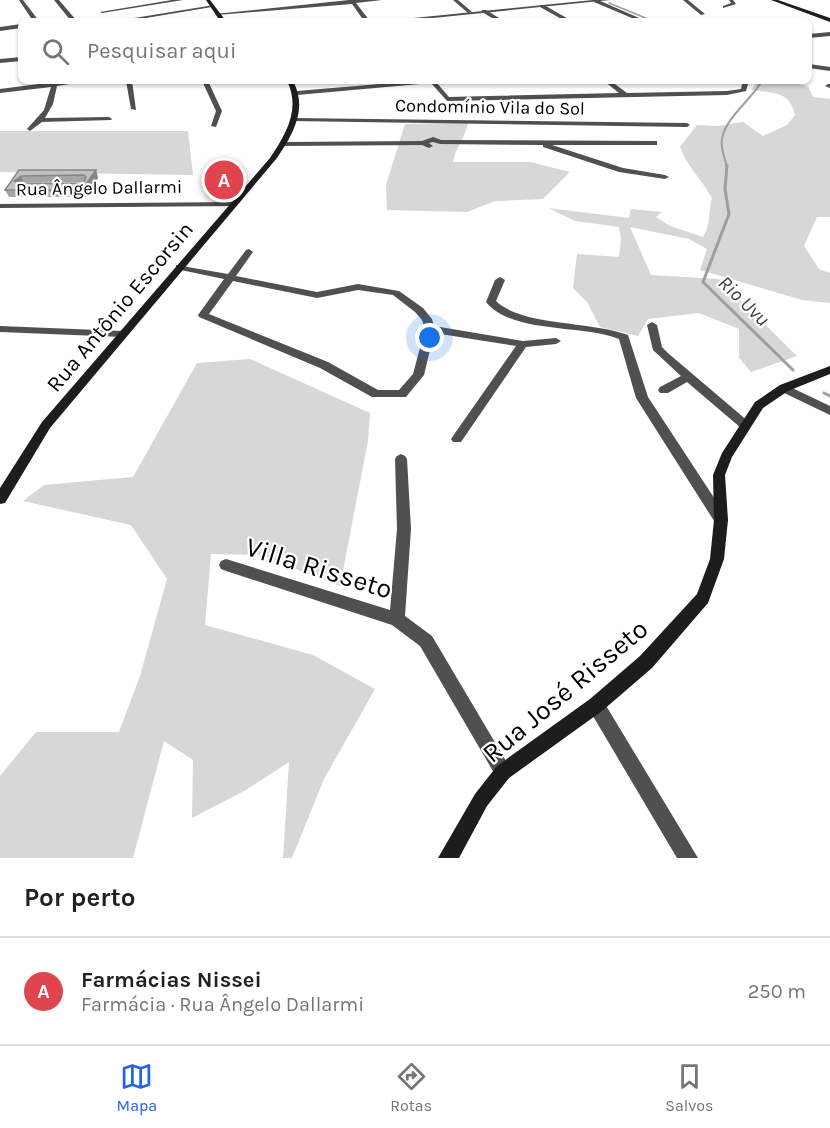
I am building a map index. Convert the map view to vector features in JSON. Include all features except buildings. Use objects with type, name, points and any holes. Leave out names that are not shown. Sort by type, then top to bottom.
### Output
[{"type":"main road","points":[[208,0],[220,18]]},
{"type":"main road","points":[[773,0],[830,20]]},
{"type":"main road","points":[[292,84],[297,93]]},
{"type":"main road","name":"Rua Antônio Escorsin","points":[[0,499],[46,425],[283,144],[293,120],[297,93]]},
{"type":"main road","name":"Rua José Risseto","points":[[448,858],[481,800],[503,772],[596,705],[646,662],[703,598],[717,559],[721,520],[719,475],[745,425],[759,405],[784,388],[830,370]]},
{"type":"street","points":[[21,0],[34,18]]},
{"type":"street","points":[[56,0],[71,18]]},
{"type":"street","points":[[102,12],[181,0]]},
{"type":"street","points":[[217,14],[380,0]]},
{"type":"street","points":[[455,0],[470,12]]},
{"type":"street","points":[[413,18],[565,2],[608,0]]},
{"type":"street","points":[[685,0],[703,14]]},
{"type":"street","points":[[725,7],[734,4],[731,0]]},
{"type":"street","points":[[352,1],[365,18]]},
{"type":"street","points":[[596,1],[636,18]]},
{"type":"street","points":[[138,18],[212,6]]},
{"type":"street","points":[[542,6],[564,18]]},
{"type":"street","points":[[484,11],[496,18]]},
{"type":"street","points":[[0,29],[18,26]]},
{"type":"street","points":[[812,36],[830,34]]},
{"type":"street","points":[[0,62],[18,59]]},
{"type":"street","points":[[812,66],[830,69]]},
{"type":"street","points":[[0,91],[54,84],[52,104],[30,129]]},
{"type":"street","points":[[130,84],[135,103],[134,109]]},
{"type":"street","points":[[207,84],[219,108],[214,126]]},
{"type":"street","points":[[297,93],[400,84]]},
{"type":"street","points":[[436,84],[447,99],[728,93],[740,92],[743,84]]},
{"type":"street","points":[[611,84],[625,95]]},
{"type":"street","points":[[40,120],[109,119]]},
{"type":"street","name":"Condomínio Vila do Sol","points":[[293,120],[687,125]]},
{"type":"street","points":[[283,144],[423,143],[435,146],[440,142],[654,142]]},
{"type":"street","points":[[539,142],[613,168],[665,177]]},
{"type":"street","points":[[37,206],[45,194]]},
{"type":"street","name":"Rua Ângelo Dallarmi","points":[[0,206],[234,204]]},
{"type":"street","points":[[179,267],[228,279],[316,295],[358,287],[379,288],[409,301],[427,319],[430,329],[418,375],[402,394],[376,394],[324,365],[203,315],[228,279],[249,252]]},
{"type":"street","points":[[500,280],[491,302],[499,310],[548,325],[615,331],[624,337],[642,398],[721,520]]},
{"type":"street","points":[[652,325],[657,348],[745,425]]},
{"type":"street","points":[[0,329],[123,334]]},
{"type":"street","points":[[430,329],[523,344],[556,341]]},
{"type":"street","points":[[457,439],[523,344]]},
{"type":"street","points":[[664,390],[688,377]]},
{"type":"street","points":[[784,388],[830,411]]},
{"type":"street","name":"Villa Risseto","points":[[397,619],[404,529],[401,459]]},
{"type":"street","name":"Villa Risseto","points":[[226,565],[397,619],[426,641],[503,772]]},
{"type":"street","points":[[596,705],[688,858]]},
{"type":"shaded area","points":[[756,84],[798,84],[808,86],[813,97],[830,99],[830,217],[817,217],[804,246],[819,269],[830,273],[830,303],[802,300],[700,270],[707,249],[689,239],[630,227],[651,275],[719,279],[797,356],[751,372],[739,358],[739,329],[699,313],[648,319],[638,336],[600,327],[587,302],[573,288],[577,254],[619,257],[621,239],[619,227],[575,221],[548,208],[629,218],[631,209],[662,212],[656,217],[670,226],[703,237],[707,228],[712,198],[680,147],[697,125],[717,126],[743,122],[763,136],[787,125],[795,115],[793,107],[785,97],[751,90]]},
{"type":"shaded area","points":[[468,123],[453,162],[530,162],[570,172],[543,199],[495,201],[467,212],[387,210],[386,185],[405,124]]},
{"type":"shaded area","points":[[0,131],[188,131],[193,175],[0,172]]},
{"type":"shaded area","points":[[250,359],[370,413],[368,441],[340,586],[260,555],[211,554],[205,625],[313,655],[375,689],[324,779],[292,858],[283,858],[289,762],[246,790],[192,818],[193,760],[164,741],[133,858],[0,858],[0,776],[36,732],[119,732],[140,676],[167,579],[131,525],[23,501],[44,485],[133,477],[197,363]]},
{"type":"waterway","name":"Rio Uvu","points":[[609,3],[646,18]]},
{"type":"waterway","name":"Rio Uvu","points":[[727,167],[722,146],[724,131],[733,116],[760,84]]},
{"type":"waterway","name":"Rio Uvu","points":[[727,167],[725,189],[729,214],[703,282],[793,370]]},
{"type":"waterway","name":"Rio Uvu","points":[[824,393],[830,396]]},
{"type":"place","name":"Farmácias Nissei","points":[[224,180]]}]
